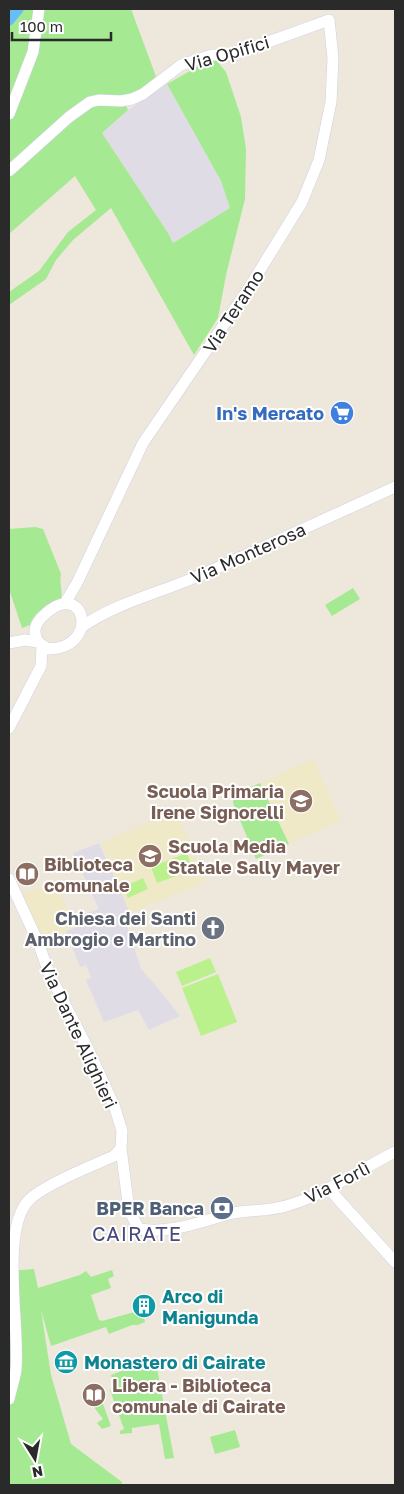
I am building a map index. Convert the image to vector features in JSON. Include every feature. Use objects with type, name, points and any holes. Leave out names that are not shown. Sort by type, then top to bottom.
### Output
[{"type":"street","points":[[9,114],[33,52],[39,9]]},
{"type":"street","name":"Via Opifici","points":[[9,172],[69,116],[90,102],[99,100],[121,101],[132,98],[143,94],[181,65],[212,55],[232,55],[328,20]]},
{"type":"street","name":"Via Teramo","points":[[76,612],[74,595],[77,583],[144,444],[249,288],[302,202],[319,160],[331,102],[333,58],[328,20]]},
{"type":"street","name":"Via Monterosa","points":[[76,612],[100,614],[166,590],[395,487]]},
{"type":"street","points":[[9,643],[25,640],[45,646],[69,643],[77,635],[76,612],[55,607],[45,613],[34,629],[34,636],[45,646]]},
{"type":"street","points":[[9,638],[34,629]]},
{"type":"street","points":[[9,728],[41,666],[45,646]]},
{"type":"street","name":"Via Dante Alighieri","points":[[9,879],[38,942],[49,973],[89,1051],[114,1108],[122,1131],[121,1148],[131,1214]]},
{"type":"street","points":[[9,1399],[16,1368],[13,1266],[16,1228],[20,1213],[30,1199],[39,1192],[114,1156],[121,1148]]},
{"type":"street","name":"Via Forlì","points":[[131,1214],[139,1229],[152,1231],[186,1227],[242,1210],[283,1207],[329,1189],[395,1152]]},
{"type":"street","points":[[107,1159],[111,1159],[124,1166]]},
{"type":"street","points":[[329,1189],[395,1262]]},
{"type":"shaded area","points":[[167,84],[221,181],[230,208],[173,243],[102,133],[128,110]]},
{"type":"shaded area","name":"Scuola Primaria Irene Signorelli","points":[[313,759],[341,820],[289,844],[260,783]]},
{"type":"shaded area","name":"Scuola Media Statale Sally Mayer","points":[[176,810],[206,882],[130,913],[101,843]]},
{"type":"shaded area","points":[[99,843],[130,913],[124,916],[141,969],[180,1016],[149,1030],[138,1010],[104,1022],[86,980],[91,978],[86,965],[80,967],[66,931],[76,927],[72,918],[99,909],[73,853]]},
{"type":"shaded area","points":[[54,881],[76,927],[42,939],[20,895]]},
{"type":"green space","points":[[9,9],[131,9],[158,82],[122,97],[128,110],[102,133],[173,243],[230,208],[221,181],[167,84],[209,60],[216,60],[226,72],[241,117],[246,149],[245,199],[226,275],[218,318],[194,355],[111,208],[73,240],[56,260],[46,279],[9,305],[9,292],[39,271],[68,232],[96,210],[75,176],[9,234]]},
{"type":"green space","points":[[35,527],[43,529],[61,574],[61,600],[38,612],[30,625],[22,628],[9,589],[9,529]]},
{"type":"green space","points":[[353,588],[360,599],[332,616],[325,605]]},
{"type":"green space","points":[[260,783],[289,844],[256,859],[233,803],[234,797]]},
{"type":"green space","points":[[187,853],[193,870],[157,883],[151,867]]},
{"type":"green space","points":[[143,878],[148,889],[128,898],[123,887]]},
{"type":"green space","points":[[210,958],[216,972],[182,986],[176,972]]},
{"type":"green space","points":[[218,974],[237,1022],[201,1036],[182,988]]},
{"type":"green space","points":[[34,1269],[38,1288],[80,1275],[86,1271],[91,1277],[112,1270],[114,1276],[108,1279],[111,1288],[91,1295],[99,1320],[102,1321],[142,1310],[145,1322],[138,1325],[132,1325],[109,1334],[106,1327],[51,1346],[41,1310],[51,1375],[71,1444],[122,1482],[122,1485],[9,1485],[9,1271]]},
{"type":"green space","points":[[155,1358],[174,1458],[165,1459],[159,1424],[132,1428],[132,1433],[120,1434],[120,1431],[124,1429],[110,1390],[115,1388],[111,1375]]},
{"type":"green space","points":[[100,1396],[111,1426],[102,1429],[97,1423],[103,1419],[90,1402]]},
{"type":"green space","points":[[235,1430],[240,1447],[215,1454],[210,1437]]},
{"type":"waterway","points":[[9,20],[18,9]]},
{"type":"place","name":"In's Mercato","points":[[342,413]]},
{"type":"place","name":"Scuola Primaria Irene Signorelli","points":[[301,801]]},
{"type":"place","name":"Scuola Media Statale Sally Mayer","points":[[150,856]]},
{"type":"place","name":"Biblioteca comunale","points":[[27,874]]},
{"type":"place","name":"Chiesa dei Santi Ambrogio e Martino","points":[[213,928]]},
{"type":"place","name":"BPER Banca","points":[[222,1208]]},
{"type":"place","name":"Arco di Manigunda","points":[[144,1306]]},
{"type":"place","name":"Monastero di Cairate","points":[[66,1362]]},
{"type":"place","name":"Libera - Biblioteca comunale di Cairate","points":[[94,1395]]},
{"type":"district","name":"CAIRATE","points":[[137,1233]]}]
